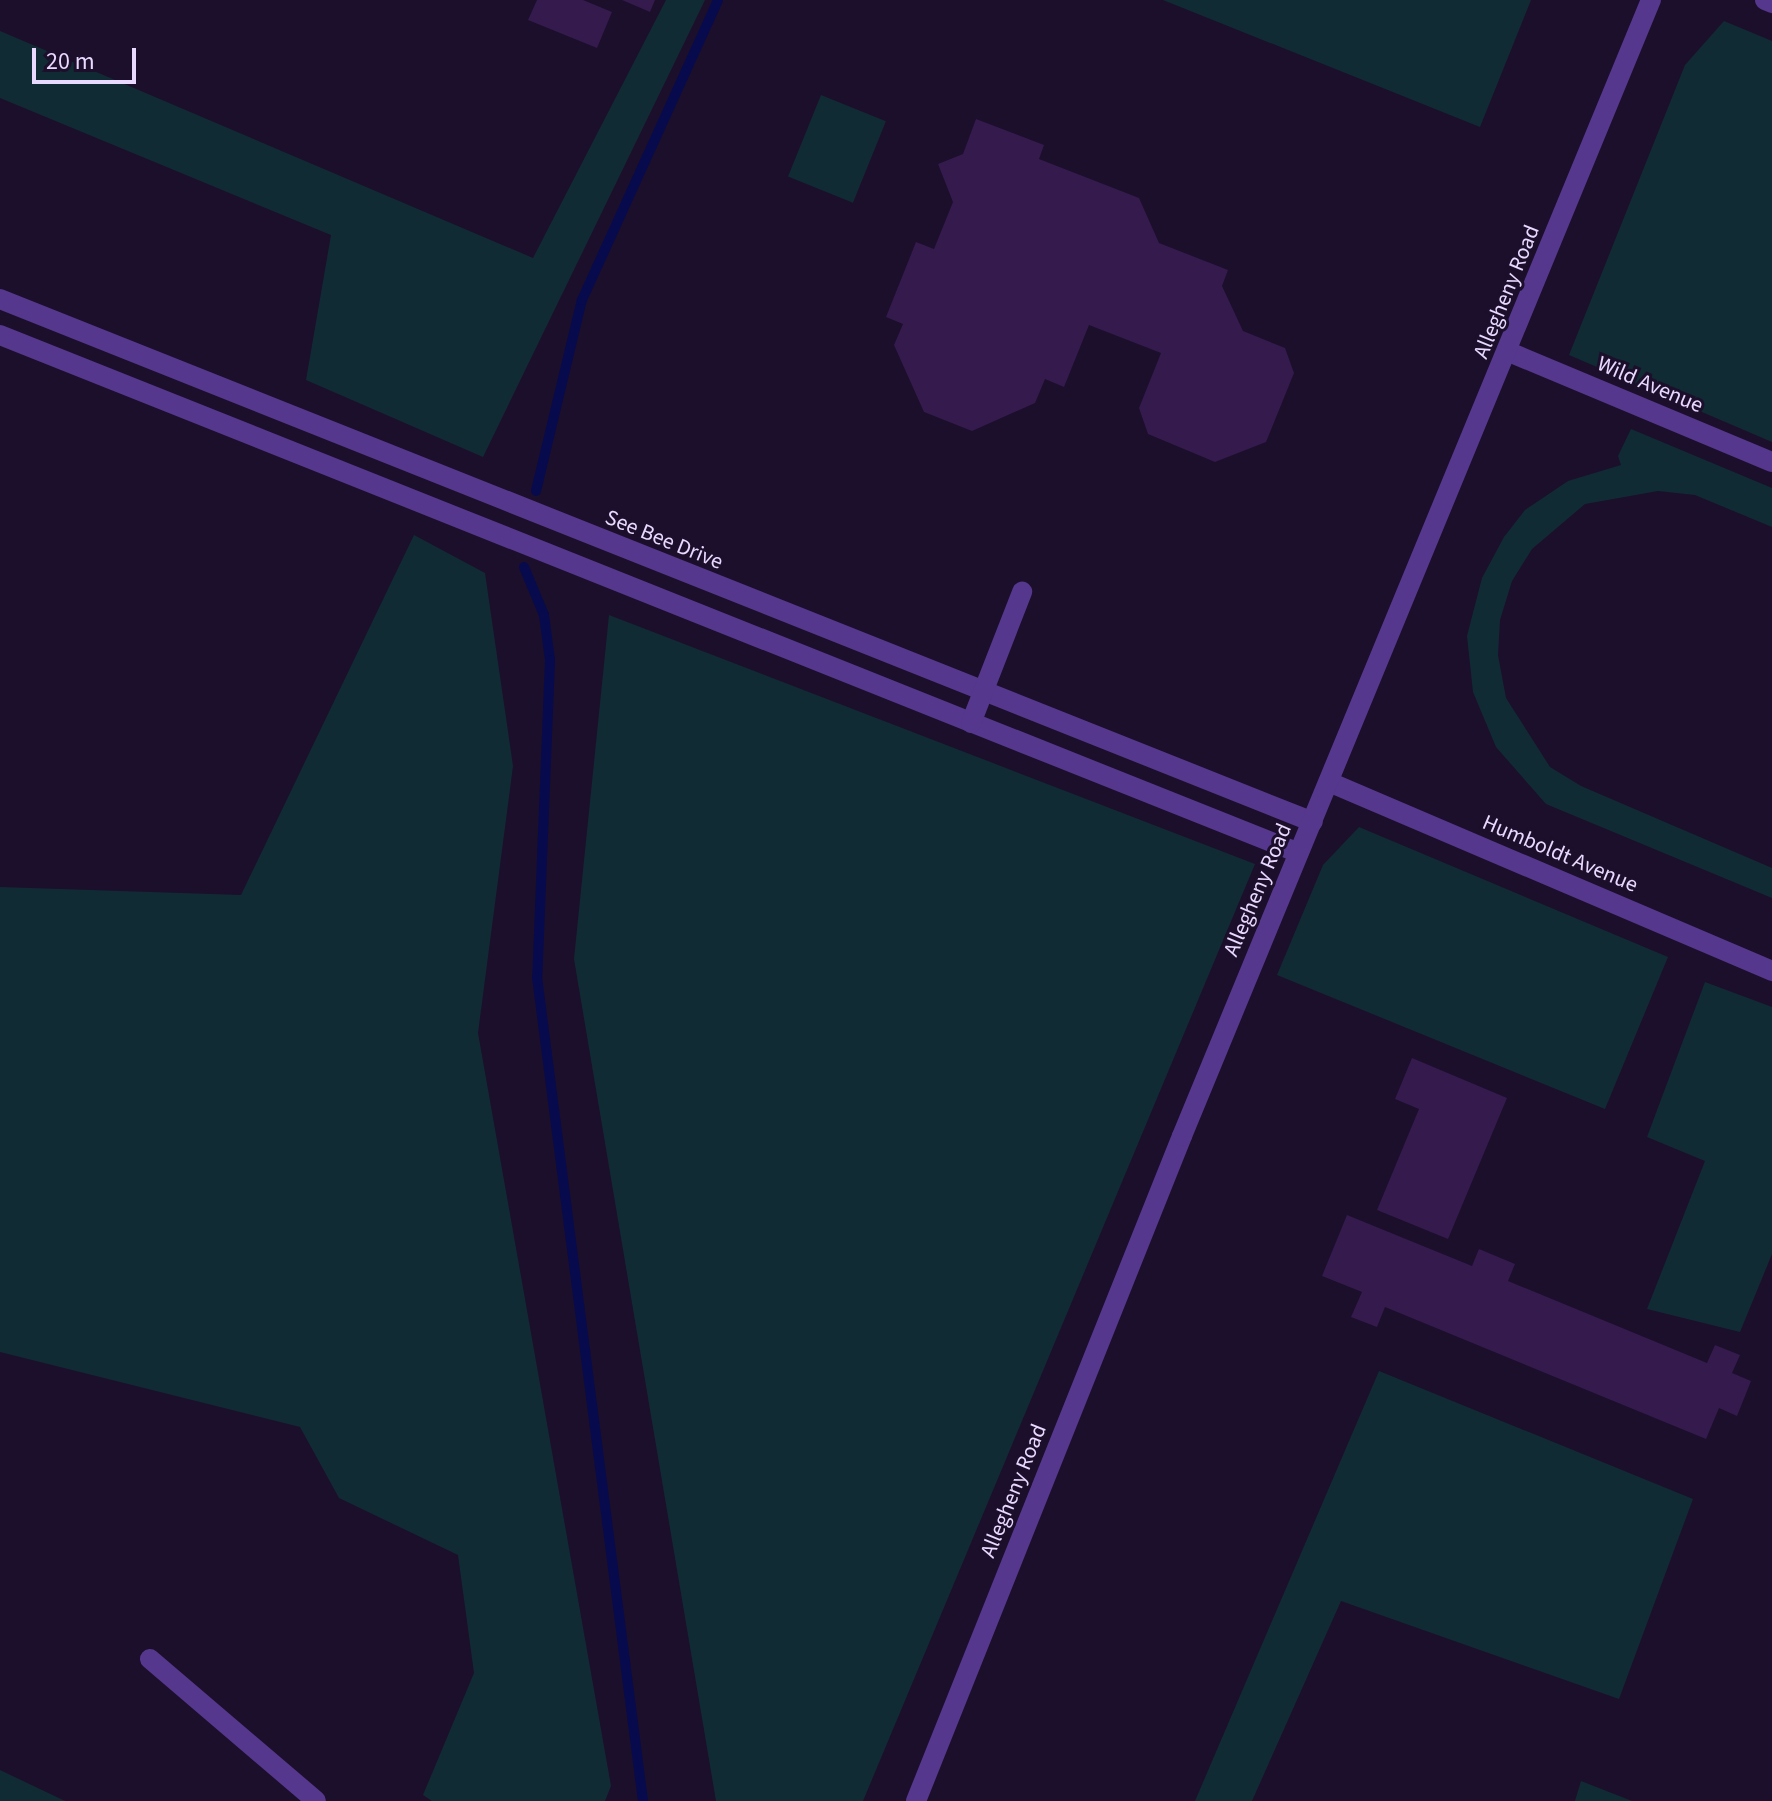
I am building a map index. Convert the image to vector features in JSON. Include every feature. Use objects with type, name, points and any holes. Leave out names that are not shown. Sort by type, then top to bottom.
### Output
[{"type":"street","name":"Allegheny Road","points":[[916,1801],[1299,853],[1509,352],[1651,0]]},
{"type":"street","points":[[1765,0],[1772,3]]},
{"type":"street","name":"See Bee Drive","points":[[0,299],[281,414],[1313,822]]},
{"type":"street","points":[[0,335],[1299,853]]},
{"type":"street","name":"Wild Avenue","points":[[1509,352],[1772,462]]},
{"type":"street","points":[[268,444],[281,414]]},
{"type":"street","points":[[971,723],[1022,592]]},
{"type":"street","name":"Humboldt Avenue","points":[[1329,782],[1772,971]]},
{"type":"street","points":[[150,1659],[316,1801]]},
{"type":"shaded area","points":[[666,0],[705,0],[483,457],[306,380],[331,235],[0,98],[0,31],[533,258]]},
{"type":"shaded area","points":[[1163,0],[1531,0],[1480,127]]},
{"type":"shaded area","points":[[1724,21],[1772,41],[1772,442],[1569,355],[1685,65]]},
{"type":"shaded area","points":[[821,95],[886,121],[853,203],[788,177]]},
{"type":"shaded area","points":[[1631,429],[1772,488],[1772,527],[1695,495],[1658,491],[1585,504],[1532,549],[1512,581],[1500,620],[1498,655],[1506,698],[1550,767],[1581,786],[1772,868],[1772,898],[1546,804],[1496,747],[1473,692],[1467,636],[1482,578],[1504,537],[1525,510],[1568,481],[1621,465],[1618,456]]},
{"type":"shaded area","points":[[414,535],[485,573],[513,766],[478,1033],[611,1786],[605,1801],[432,1801],[423,1795],[474,1673],[458,1555],[339,1498],[300,1427],[0,1352],[0,887],[241,895]]},
{"type":"shaded area","points":[[609,615],[1255,864],[863,1801],[716,1801],[574,959]]},
{"type":"shaded area","points":[[1359,827],[1668,957],[1605,1109],[1277,975],[1323,865]]},
{"type":"shaded area","points":[[1705,982],[1772,1007],[1772,1254],[1740,1332],[1647,1309],[1705,1161],[1647,1137]]},
{"type":"shaded area","points":[[1379,1371],[1693,1499],[1619,1699],[1341,1601],[1252,1801],[1195,1801]]},
{"type":"shaded area","points":[[0,1770],[65,1801],[0,1801]]},
{"type":"shaded area","points":[[1581,1781],[1632,1801],[1575,1801]]},
{"type":"building","points":[[537,0],[583,0],[612,12],[597,48],[528,20]]},
{"type":"building","points":[[622,0],[655,0],[650,12]]},
{"type":"building","points":[[976,119],[1044,145],[1039,159],[1139,198],[1159,243],[1228,270],[1222,286],[1243,331],[1285,348],[1294,373],[1266,442],[1215,462],[1148,434],[1139,408],[1161,353],[1089,325],[1064,387],[1045,379],[1035,403],[972,431],[924,412],[894,345],[903,324],[886,317],[916,242],[934,249],[953,202],[938,164],[963,154]]},
{"type":"building","points":[[1412,1058],[1507,1098],[1448,1239],[1377,1210],[1419,1109],[1395,1099]]},
{"type":"building","points":[[1347,1215],[1472,1266],[1479,1249],[1515,1264],[1508,1281],[1707,1363],[1715,1345],[1740,1355],[1732,1373],[1751,1381],[1737,1416],[1719,1408],[1706,1439],[1385,1307],[1377,1327],[1351,1317],[1362,1292],[1322,1276]]},
{"type":"waterway","points":[[536,491],[582,300],[718,0]]},
{"type":"waterway","points":[[524,567],[544,615],[550,660],[537,977],[643,1801]]}]
